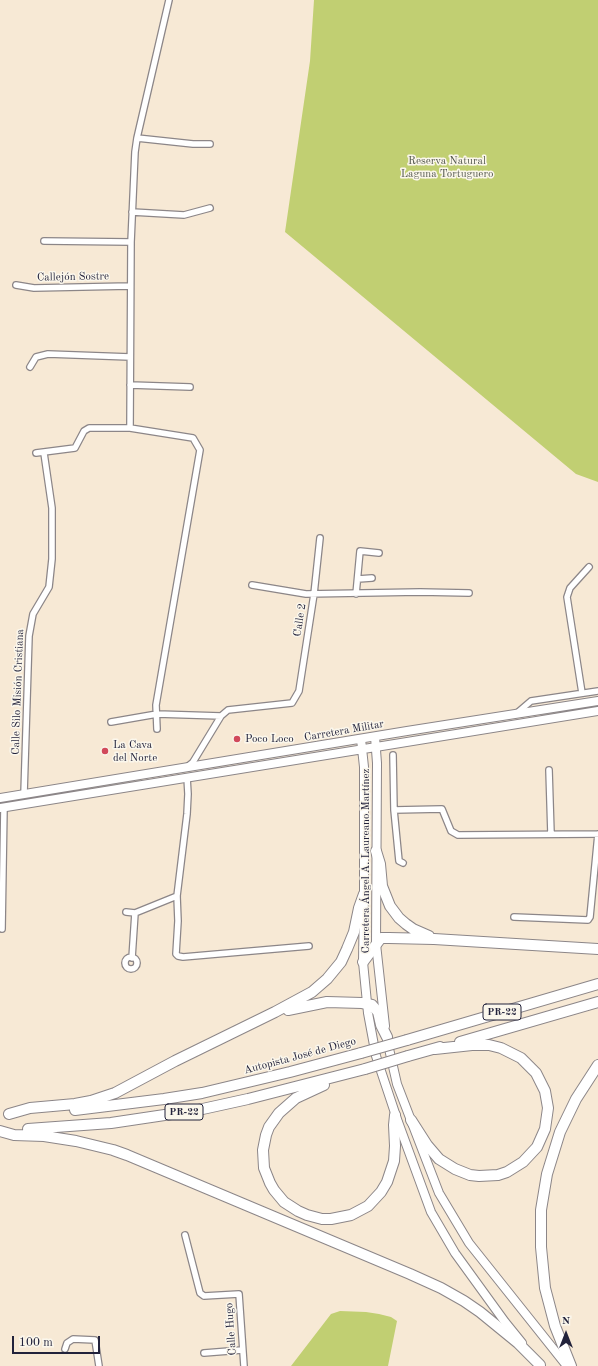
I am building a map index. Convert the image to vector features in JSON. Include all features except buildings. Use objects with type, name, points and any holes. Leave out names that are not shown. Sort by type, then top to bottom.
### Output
[{"type":"highway","points":[[376,851],[380,864],[380,879],[390,906],[399,918],[413,929],[434,939]]},
{"type":"highway","points":[[4,1114],[30,1108],[91,1101],[115,1093],[312,992],[333,972],[352,940],[359,908],[364,894]]},
{"type":"highway","points":[[363,962],[381,938],[434,939],[598,949]]},
{"type":"highway","name":"Autopista José de Diego","points":[[4,1114],[99,1108],[172,1098],[202,1092],[282,1074],[361,1053],[598,984]]},
{"type":"highway","points":[[275,1012],[327,1002],[368,1004],[372,1005],[378,1012],[386,1037]]},
{"type":"highway","name":"PR-22","points":[[0,1131],[71,1127],[198,1110],[334,1078],[598,1002]]},
{"type":"highway","points":[[411,1120],[427,1145],[439,1159],[455,1169],[470,1175],[478,1176],[502,1173],[523,1162],[537,1147],[546,1129],[548,1108],[545,1091],[536,1073],[521,1058],[501,1048],[490,1045],[472,1045],[435,1049]]},
{"type":"highway","points":[[572,1366],[555,1326],[545,1288],[541,1247],[542,1210],[547,1174],[560,1132],[576,1099],[598,1065]]},
{"type":"highway","points":[[334,1078],[322,1086],[296,1098],[273,1120],[266,1136],[263,1159],[264,1168],[270,1183],[284,1202],[298,1211],[322,1219],[338,1218],[351,1215],[368,1206],[381,1192],[387,1182],[394,1161],[395,1115]]},
{"type":"highway","points":[[0,1131],[14,1135],[44,1136],[70,1140],[127,1154],[410,1274],[441,1288],[480,1312],[518,1343],[540,1365]]},
{"type":"main road","name":"Carretera Militar","points":[[0,798],[598,701]]},
{"type":"main road","name":"Carretera Militar","points":[[2,807],[598,711]]},
{"type":"main road","name":"Carretera Ángel A. Laureano Martínez","points":[[375,736],[377,763],[376,944],[386,1037],[397,1084],[439,1192],[469,1243],[567,1366]]},
{"type":"main road","name":"Carretera Ángel A. Laureano Martínez","points":[[361,739],[364,767],[363,962],[376,1056],[395,1115],[431,1212],[455,1253],[505,1322],[540,1365]]},
{"type":"street","points":[[130,428],[131,242],[137,138],[169,0]]},
{"type":"street","points":[[137,138],[193,144],[210,144]]},
{"type":"street","points":[[132,212],[184,215],[210,208]]},
{"type":"street","points":[[44,241],[131,242]]},
{"type":"street","name":"Callejón Sostre","points":[[16,285],[34,288],[130,286]]},
{"type":"street","points":[[30,367],[36,357],[48,354],[130,357]]},
{"type":"street","points":[[130,385],[190,387]]},
{"type":"street","points":[[36,453],[75,448],[84,431],[89,428],[130,428],[193,438],[200,450],[156,705],[157,729]]},
{"type":"street","name":"Calle Silo Misión Cristiana","points":[[24,794],[29,636],[33,614],[49,587],[52,559],[52,508],[44,453]]},
{"type":"street","name":"Calle 2","points":[[221,716],[228,710],[292,703],[299,691],[314,594],[320,538]]},
{"type":"street","points":[[356,594],[360,551],[379,553]]},
{"type":"street","points":[[582,694],[567,597],[570,588],[589,567]]},
{"type":"street","points":[[358,579],[372,578]]},
{"type":"street","points":[[252,585],[306,594],[420,592],[469,594]]},
{"type":"street","points":[[517,713],[531,701],[598,691]]},
{"type":"street","points":[[111,722],[157,714],[221,716],[193,762],[184,769]]},
{"type":"street","points":[[392,755],[394,810],[399,861],[403,863]]},
{"type":"street","points":[[550,770],[551,834]]},
{"type":"street","points":[[187,777],[187,814],[177,896],[178,921],[176,954],[183,957],[309,946]]},
{"type":"street","points":[[2,807],[2,929]]},
{"type":"street","points":[[394,810],[442,809],[451,831],[458,835],[598,834],[590,918],[588,920],[514,917]]},
{"type":"street","points":[[126,912],[135,913],[177,896]]},
{"type":"street","points":[[132,958],[135,913]]},
{"type":"street","name":"Calle Hugo","points":[[185,1235],[200,1293],[204,1296],[239,1294],[244,1366]]},
{"type":"street","points":[[65,1349],[67,1343],[73,1339],[95,1340],[99,1366]]},
{"type":"street","points":[[204,1353],[242,1350]]},
{"type":"green space","name":"Reserva Natural Laguna Tortuguero","points":[[314,0],[598,0],[598,482],[576,474],[285,232],[310,61]]},
{"type":"green space","points":[[340,1311],[379,1314],[391,1317],[397,1321],[388,1366],[291,1366],[331,1314]]},
{"type":"place","name":"Poco Loco","points":[[237,739]]},
{"type":"place","name":"La Cava del Norte","points":[[105,751]]}]
